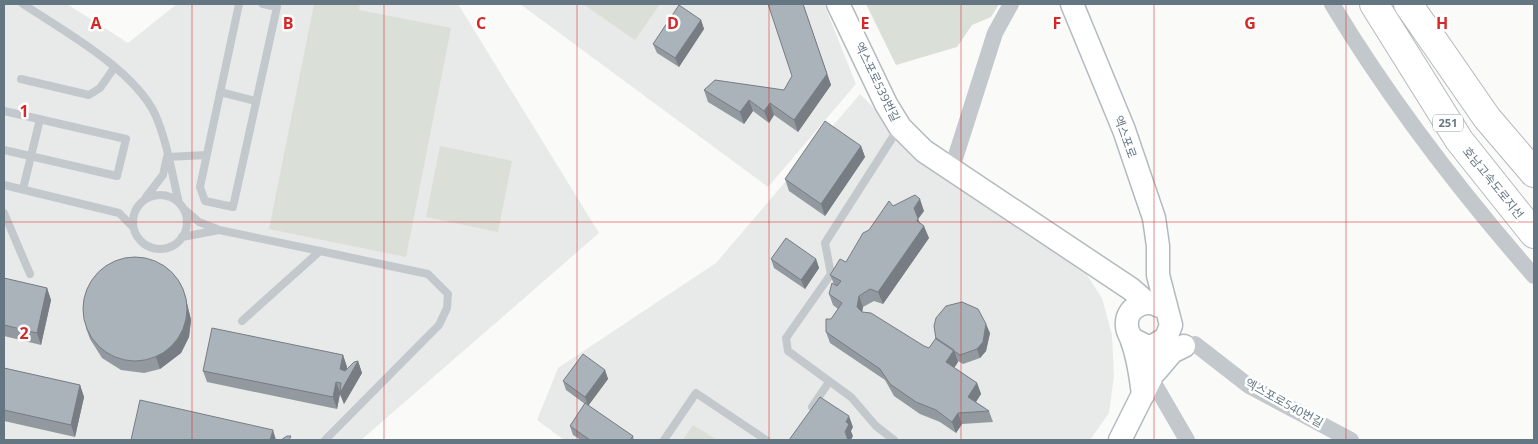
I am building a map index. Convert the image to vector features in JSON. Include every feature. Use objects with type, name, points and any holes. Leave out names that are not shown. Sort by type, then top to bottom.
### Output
[{"type":"highway","name":"호남고속도로지선","points":[[1374,4],[1459,140],[1534,234]]},
{"type":"highway","name":"251","points":[[1408,4],[1488,118],[1534,173]]},
{"type":"main road","name":"엑스포로539번길","points":[[838,4],[886,104],[900,127],[924,151],[951,171],[1043,229],[1097,267]]},
{"type":"main road","name":"엑스포로","points":[[1072,4],[1124,130],[1154,218],[1158,246],[1156,278],[1167,326]]},
{"type":"main road","points":[[1097,267],[1125,285],[1167,326]]},
{"type":"main road","points":[[1097,267],[1112,285],[1147,387]]},
{"type":"main road","points":[[1125,285],[1141,286],[1156,278]]},
{"type":"main road","points":[[1132,340],[1134,308],[1167,326]]},
{"type":"main road","points":[[1132,340],[1146,346],[1167,326]]},
{"type":"main road","points":[[1120,440],[1147,387],[1167,326]]},
{"type":"street","points":[[951,171],[995,33],[1011,4]]},
{"type":"street","points":[[1332,4],[1360,50],[1420,138],[1534,276]]},
{"type":"street","name":"엑스포로540번길","points":[[1167,326],[1249,386],[1351,440]]},
{"type":"street","points":[[1147,387],[1187,440]]},
{"type":"lane","points":[[23,4],[96,52],[140,92],[150,106],[161,129],[167,157],[187,225],[182,237]]},
{"type":"lane","points":[[239,4],[200,187],[205,201],[233,207],[277,7],[263,4]]},
{"type":"lane","points":[[21,79],[89,95],[100,88],[114,68]]},
{"type":"lane","points":[[220,92],[256,101]]},
{"type":"lane","points":[[4,111],[126,139],[117,176],[4,150]]},
{"type":"lane","points":[[23,189],[40,119]]},
{"type":"lane","points":[[894,440],[876,426],[851,397],[788,351],[786,338],[831,274],[826,243],[900,127]]},
{"type":"lane","points":[[167,157],[206,155]]},
{"type":"lane","points":[[4,185],[119,213],[136,208],[145,199],[163,175],[167,157]]},
{"type":"lane","points":[[145,199],[163,195],[181,205],[199,222],[219,230],[428,274],[448,294],[447,308],[439,325],[325,440]]},
{"type":"lane","points":[[132,226],[136,208]]},
{"type":"lane","points":[[4,213],[30,274]]},
{"type":"lane","points":[[119,213],[132,226],[142,243],[154,249],[167,248],[182,237],[196,232],[219,230]]},
{"type":"lane","points":[[242,320],[320,251]]},
{"type":"lane","points":[[810,411],[829,382]]},
{"type":"lane","points":[[664,440],[696,393],[766,440]]},
{"type":"shaded area","points":[[4,4],[67,4],[128,43],[177,4],[458,4],[599,233],[361,440],[4,440]]},
{"type":"shaded area","points":[[314,4],[360,4],[359,10],[451,28],[406,257],[269,229]]},
{"type":"shaded area","points":[[520,4],[824,4],[856,84],[768,187]]},
{"type":"shaded area","points":[[583,4],[660,4],[635,40]]},
{"type":"shaded area","points":[[866,4],[999,4],[991,17],[972,25],[957,47],[896,65]]},
{"type":"shaded area","points":[[860,94],[935,170],[1087,275],[1102,298],[1112,335],[1114,376],[1109,413],[1090,440],[564,440],[537,420],[558,368],[716,263]]},
{"type":"shaded area","points":[[440,146],[512,161],[498,232],[426,217]]},
{"type":"shaded area","points":[[693,425],[717,440],[683,440]]},
{"type":"building","points":[[768,4],[803,4],[827,74],[794,120],[770,103],[764,111],[749,100],[740,112],[704,90],[715,80],[784,90],[792,76]]},
{"type":"building","points":[[679,5],[701,20],[675,58],[653,44]]},
{"type":"building","points":[[825,121],[861,146],[821,204],[785,179]]},
{"type":"building","points":[[915,195],[920,199],[914,208],[918,218],[917,221],[924,226],[878,292],[870,289],[859,296],[857,307],[862,312],[871,313],[924,346],[929,348],[936,338],[954,350],[946,362],[977,383],[968,397],[989,411],[958,413],[952,422],[936,410],[916,402],[890,384],[880,369],[826,332],[826,319],[831,319],[842,303],[829,294],[832,283],[837,286],[841,281],[830,275],[840,259],[846,262],[863,233],[869,230],[889,201],[893,206]]},
{"type":"building","points":[[786,238],[816,259],[801,280],[771,259]]},
{"type":"building","points":[[135,257],[155,261],[172,272],[183,289],[187,309],[183,329],[172,346],[155,357],[135,361],[115,357],[98,346],[87,329],[83,309],[87,289],[98,272],[115,261]]},
{"type":"building","points":[[4,278],[47,288],[37,333],[4,325]]},
{"type":"building","points":[[962,302],[978,309],[986,324],[983,342],[977,349],[960,355],[936,339],[934,326],[936,318],[946,306]]},
{"type":"building","points":[[212,328],[343,355],[340,369],[345,371],[354,362],[358,361],[340,393],[341,383],[336,382],[333,397],[203,371]]},
{"type":"building","points":[[583,354],[605,370],[585,397],[563,381]]},
{"type":"building","points":[[4,368],[80,385],[71,425],[4,410]]},
{"type":"building","points":[[820,397],[849,416],[846,422],[849,424],[845,432],[848,440],[789,440]]},
{"type":"building","points":[[140,400],[273,430],[270,440],[131,440]]},
{"type":"building","points":[[585,403],[633,436],[630,440],[590,440],[570,426]]},
{"type":"building","points":[[291,436],[289,440],[281,440]]}]
